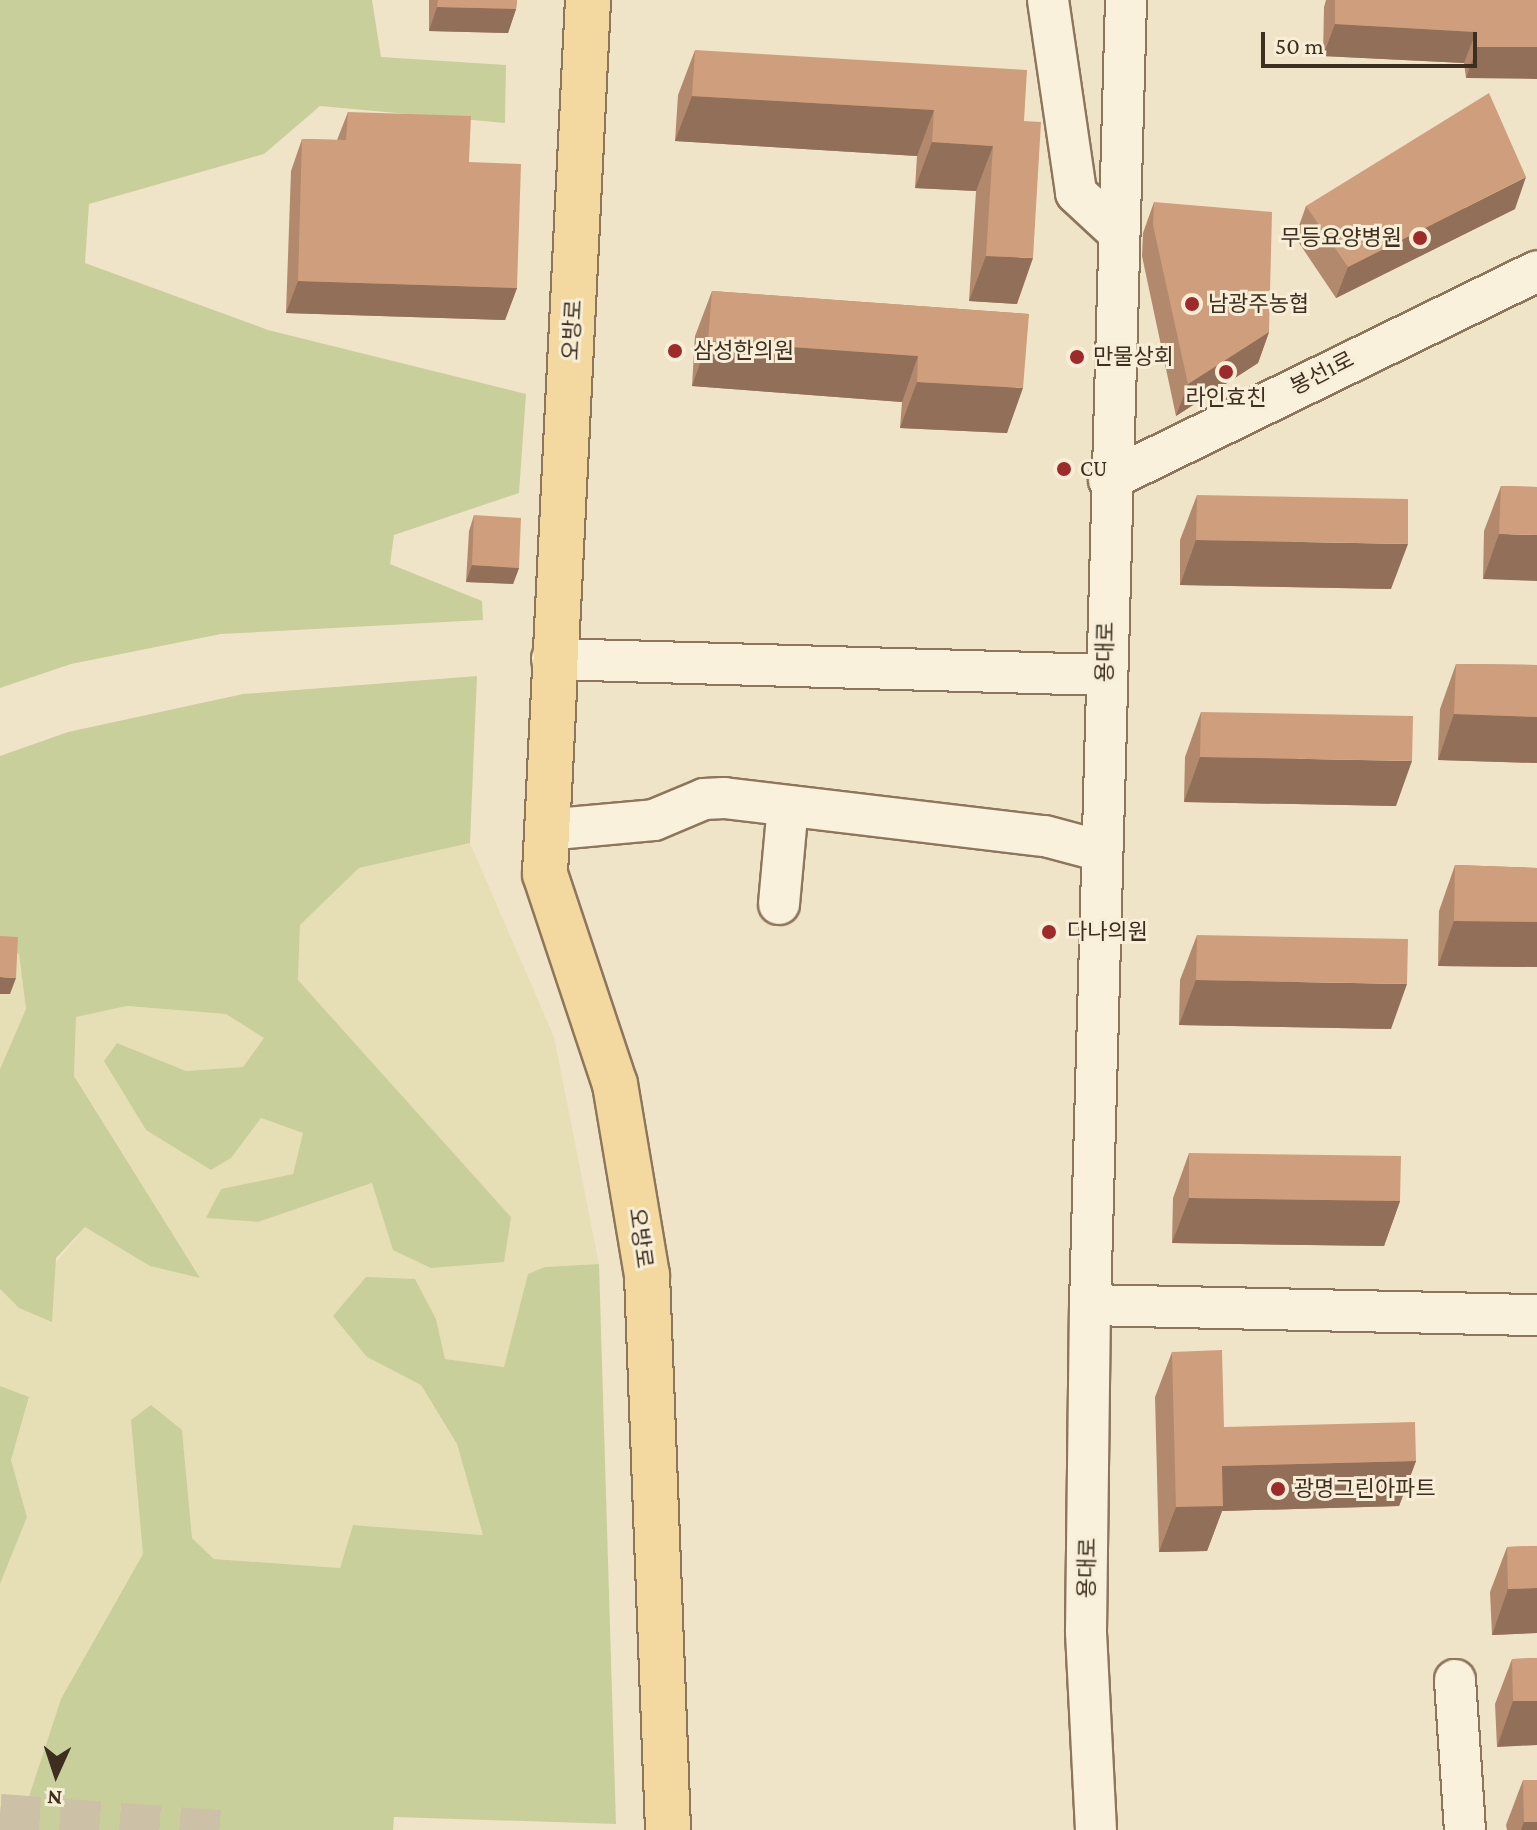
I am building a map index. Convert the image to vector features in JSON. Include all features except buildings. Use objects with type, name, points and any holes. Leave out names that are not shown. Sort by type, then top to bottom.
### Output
[{"type":"main road","name":"오방로","points":[[588,0],[552,659],[545,874],[554,915],[615,1084],[647,1275],[668,1830]]},
{"type":"street","points":[[1048,0],[1076,193],[1118,232]]},
{"type":"street","name":"용대로","points":[[1096,1830],[1086,1631],[1090,1305],[1109,480],[1126,0]]},
{"type":"street","name":"봉선1로","points":[[1109,480],[1537,271]]},
{"type":"street","points":[[552,659],[1105,675]]},
{"type":"street","points":[[545,830],[654,820],[704,799],[1045,836],[1101,851]]},
{"type":"street","points":[[779,904],[788,806]]},
{"type":"street","points":[[1090,1305],[1537,1315]]},
{"type":"street","points":[[1455,1680],[1465,1830]]},
{"type":"shaded area","points":[[470,843],[554,1037],[599,1264],[545,1267],[528,1274],[504,1367],[445,1359],[436,1319],[367,1357],[421,1385],[457,1444],[484,1535],[353,1525],[340,1568],[214,1559],[192,1538],[182,1430],[131,1420],[144,1554],[62,1699],[18,1830],[0,1830],[0,1584],[27,1517],[11,1460],[29,1398],[0,1386],[0,1289],[19,1308],[85,1227],[150,1266],[199,1277],[74,1076],[76,1017],[127,1006],[226,1014],[264,1038],[243,1067],[185,1071],[117,1043],[231,1158],[261,1118],[303,1133],[293,1174],[221,1189],[207,1218],[258,1222],[373,1183],[511,1217],[298,980],[300,925],[359,868]]},
{"type":"shaded area","points":[[0,946],[19,953],[26,1009],[0,1069]]},
{"type":"green space","points":[[0,0],[372,0],[381,57],[506,65],[505,123],[320,106],[264,154],[89,204],[85,263],[268,330],[526,394],[519,493],[394,535],[390,564],[482,601],[483,620],[221,634],[71,664],[0,688]]},
{"type":"green space","points":[[477,676],[470,843],[359,868],[300,925],[298,980],[511,1217],[504,1262],[431,1268],[393,1250],[372,1183],[258,1222],[206,1218],[221,1189],[293,1174],[303,1133],[261,1118],[231,1158],[211,1170],[146,1130],[104,1061],[117,1043],[186,1071],[243,1067],[264,1038],[226,1014],[127,1006],[76,1017],[74,1076],[200,1278],[150,1266],[85,1227],[56,1258],[52,1322],[19,1308],[0,1289],[0,1069],[26,1009],[19,954],[0,946],[0,756],[68,732],[243,694]]},
{"type":"green space","points":[[599,1264],[616,1824],[394,1817],[393,1830],[18,1830],[61,1699],[143,1554],[131,1420],[151,1405],[182,1430],[192,1538],[214,1559],[340,1568],[353,1525],[483,1535],[457,1444],[421,1385],[367,1357],[333,1316],[366,1277],[415,1279],[436,1319],[445,1359],[504,1367],[528,1274],[545,1267]]},
{"type":"green space","points":[[0,1386],[29,1397],[11,1460],[27,1517],[0,1584]]},
{"type":"tunnel","points":[[0,1814],[220,1830]]},
{"type":"place","name":"무등요양병원","points":[[1420,238]]},
{"type":"place","name":"남광주농협","points":[[1192,304]]},
{"type":"place","name":"삼성한의원","points":[[675,351]]},
{"type":"place","name":"만물상회","points":[[1077,357]]},
{"type":"place","name":"라인효친","points":[[1226,372]]},
{"type":"place","name":"CU","points":[[1064,469]]},
{"type":"place","name":"다나의원","points":[[1049,932]]},
{"type":"place","name":"광명그린아파트","points":[[1278,1489]]}]
